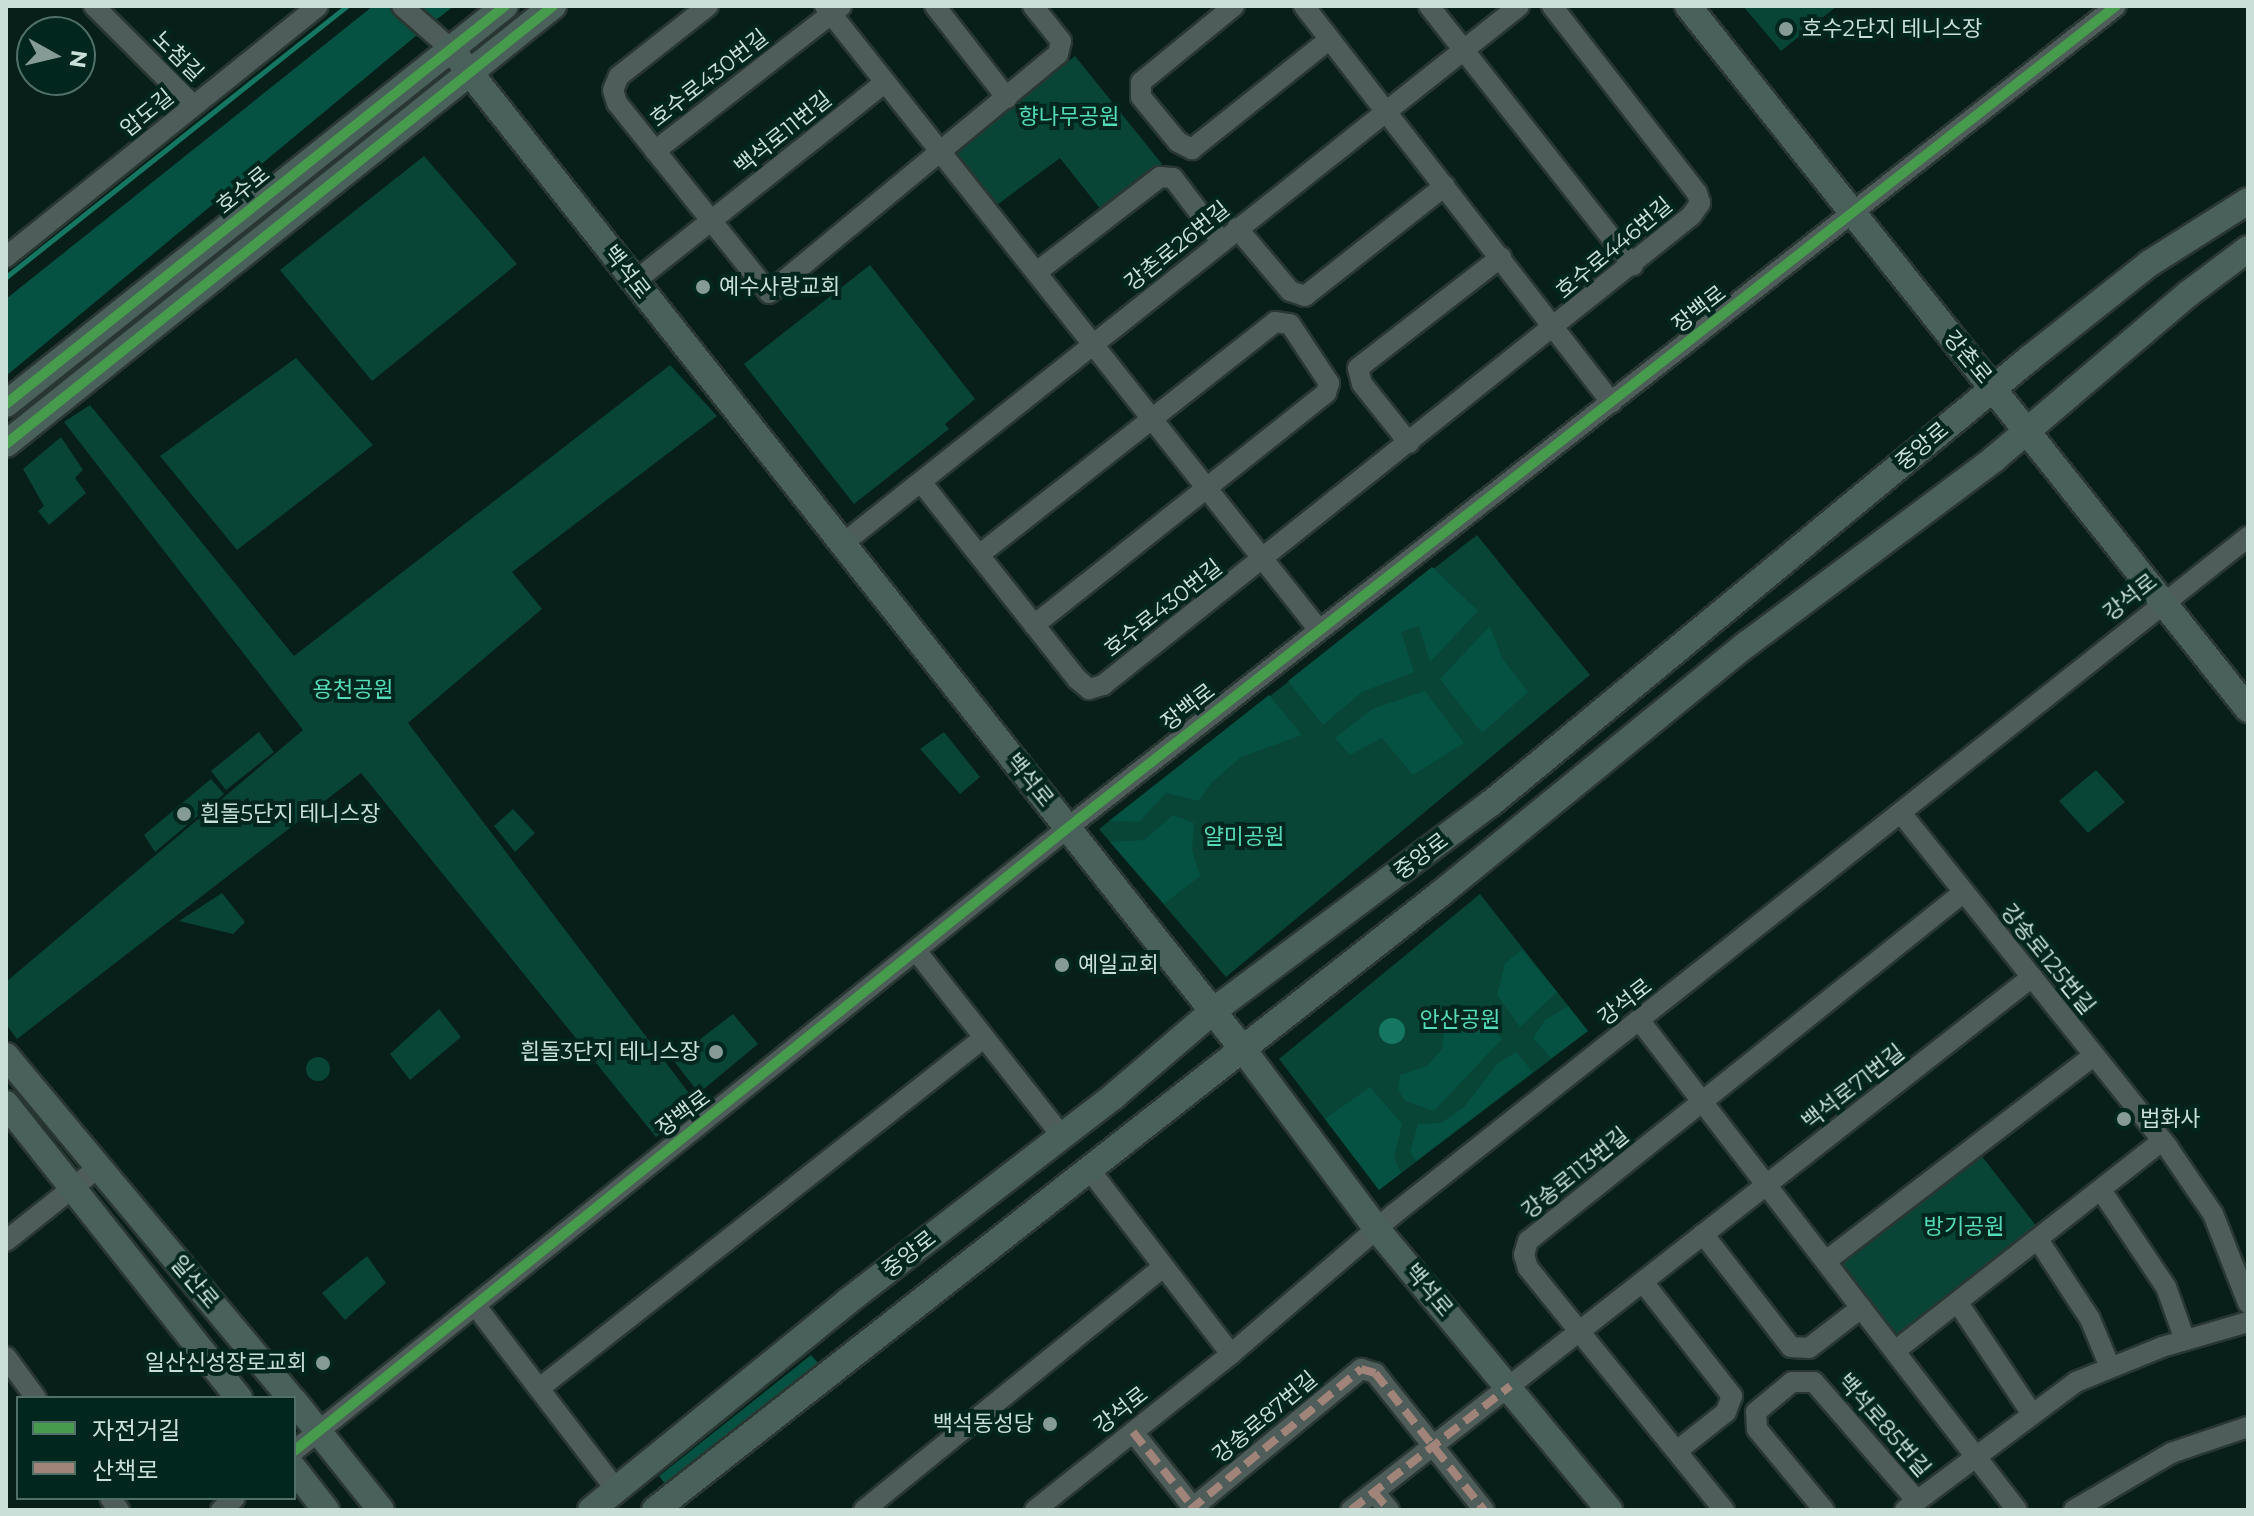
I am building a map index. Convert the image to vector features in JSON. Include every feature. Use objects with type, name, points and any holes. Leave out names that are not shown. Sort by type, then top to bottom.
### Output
[{"type":"main road","name":"호수로","points":[[6,404],[505,6]]},
{"type":"main road","points":[[6,444],[553,6]]},
{"type":"main road","name":"강촌로","points":[[1688,6],[1851,215],[1994,388],[2248,709]]},
{"type":"main road","name":"백석로","points":[[451,49],[1213,1011],[1376,1228],[1510,1386],[1609,1510]]},
{"type":"main road","name":"중앙로","points":[[591,1510],[848,1301],[1062,1136],[1213,1011],[1490,804],[2150,263],[2248,201]]},
{"type":"main road","name":"중앙로","points":[[655,1510],[1242,1048],[1747,644],[2029,432],[2188,294],[2248,249]]},
{"type":"main road","name":"일산로","points":[[6,1056],[290,1396]]},
{"type":"main road","name":"일산로","points":[[6,1104],[74,1185],[237,1396]]},
{"type":"main road","name":"일산로","points":[[296,1404],[381,1510]]},
{"type":"main road","points":[[296,1472],[326,1510]]},
{"type":"street","name":"노첨길","points":[[94,6],[194,106]]},
{"type":"street","name":"압도길","points":[[6,257],[318,6]]},
{"type":"street","points":[[402,6],[451,49]]},
{"type":"street","points":[[708,6],[619,76],[613,90],[617,103],[769,293],[1058,54],[1061,41],[1033,6]]},
{"type":"street","points":[[935,6],[1007,98]]},
{"type":"street","points":[[1234,6],[1141,82],[1141,97],[1178,142],[1192,149],[1330,39]]},
{"type":"street","name":"호수로446번길","points":[[1304,6],[1612,403]]},
{"type":"street","points":[[1429,6],[1633,265]]},
{"type":"street","name":"강촌로26번길","points":[[841,545],[1519,6]]},
{"type":"street","name":"호수로446번길","points":[[1409,443],[1633,265],[1700,203],[1552,6]]},
{"type":"street","name":"장백로","points":[[296,1449],[1068,828],[2116,6]]},
{"type":"street","name":"호수로430번길","points":[[655,151],[832,9],[885,82],[1095,342],[1319,630]]},
{"type":"street","name":"백석로11번길","points":[[634,282],[885,82]]},
{"type":"street","points":[[1038,271],[1160,177],[1173,178],[1290,291],[1305,296],[1445,186]]},
{"type":"street","points":[[1409,443],[1362,384],[1358,368],[1501,257]]},
{"type":"street","points":[[921,482],[1034,625],[1326,393],[1329,383],[1290,324],[1275,322],[979,555]]},
{"type":"street","name":"호수로430번길","points":[[1034,625],[1089,689],[1103,685],[1409,443]]},
{"type":"street","name":"강석로","points":[[1035,1510],[1231,1354],[1376,1228],[1901,813],[2162,601],[2248,537]]},
{"type":"street","name":"강송로125번길","points":[[1901,813],[2162,1141],[2213,1214],[2248,1303]]},
{"type":"street","name":"강송로113번길","points":[[1579,1332],[1528,1268],[1524,1255],[1528,1241],[1964,892]]},
{"type":"street","points":[[917,952],[981,1040],[1062,1136]]},
{"type":"street","name":"백석로71번길","points":[[1351,1510],[2032,977]]},
{"type":"street","points":[[1640,1021],[2017,1510]]},
{"type":"street","points":[[541,1387],[981,1040]]},
{"type":"street","points":[[1826,1261],[2094,1055]]},
{"type":"street","points":[[1895,1351],[2039,1241],[2162,1141]]},
{"type":"street","points":[[6,1241],[99,1167]]},
{"type":"street","points":[[1089,1169],[1231,1354]]},
{"type":"street","points":[[2101,1190],[2166,1287],[2185,1340]]},
{"type":"street","points":[[1703,1234],[1791,1347],[1809,1348],[1861,1308]]},
{"type":"street","points":[[2039,1241],[2090,1319],[2110,1367]]},
{"type":"street","points":[[864,1510],[1163,1267]]},
{"type":"street","points":[[1643,1282],[1732,1396],[1726,1412],[1680,1452]]},
{"type":"street","points":[[1958,1303],[2032,1414]]},
{"type":"street","points":[[475,1305],[541,1387],[617,1491]]},
{"type":"street","name":"백석로85번길","points":[[1824,1510],[1757,1429],[1756,1412],[1792,1382],[1814,1382],[1911,1505],[2076,1382],[2185,1340],[2248,1322]]},
{"type":"street","points":[[1579,1332],[1680,1452],[1724,1510]]},
{"type":"street","points":[[6,1357],[35,1396]]},
{"type":"street","name":"강송로87번길","points":[[1133,1432],[1193,1509],[1361,1369],[1369,1369],[1435,1445]]},
{"type":"street","points":[[2074,1510],[2126,1476],[2171,1453],[2248,1427]]},
{"type":"street","points":[[1435,1445],[1484,1510]]},
{"type":"street","points":[[1374,1492],[1389,1510]]},
{"type":"green space","points":[[373,6],[397,6],[423,30],[6,376],[6,299]]},
{"type":"green space","points":[[407,6],[454,6],[428,26]]},
{"type":"green space","name":"호수2단지 테니스장","points":[[1743,6],[1837,6],[1781,51]]},
{"type":"green space","name":"향나무공원","points":[[1075,56],[1162,164],[1102,211],[1060,158],[997,205],[955,152]]},
{"type":"green space","points":[[424,156],[517,264],[372,381],[280,270]]},
{"type":"green space","points":[[870,265],[975,399],[945,424],[949,429],[854,504],[744,364]]},
{"type":"green space","points":[[296,358],[373,445],[237,550],[160,456]]},
{"type":"green space","name":"용천공원","points":[[670,365],[717,416],[512,572],[542,609],[408,723],[698,1105],[656,1137],[361,773],[17,1039],[6,1024],[6,982],[303,730],[64,422],[90,405],[294,656]]},
{"type":"green space","points":[[61,437],[83,470],[75,478],[86,493],[49,525],[38,511],[44,506],[23,469]]},
{"type":"green space","name":"얄미공원","points":[[1477,535],[1590,675],[1226,977],[1099,829]]},
{"type":"green space","points":[[1432,567],[1478,611],[1430,662],[1419,626],[1401,632],[1414,672],[1362,692],[1323,725],[1288,681]]},
{"type":"green space","points":[[1490,626],[1502,658],[1528,692],[1482,733],[1440,679]]},
{"type":"green space","points":[[1425,691],[1464,743],[1413,775],[1382,738],[1350,755],[1335,738],[1372,709]]},
{"type":"green space","points":[[1269,695],[1302,735],[1241,757],[1211,783],[1199,801],[1166,793],[1139,822],[1109,821]]},
{"type":"green space","points":[[259,732],[274,752],[226,790],[211,771]]},
{"type":"green space","points":[[944,732],[980,777],[960,794],[920,749]]},
{"type":"green space","points":[[2096,770],[2125,802],[2088,833],[2059,801]]},
{"type":"green space","name":"흰돌5단지 테니스장","points":[[211,779],[224,794],[155,852],[144,835]]},
{"type":"green space","points":[[513,809],[535,833],[515,852],[494,826]]},
{"type":"green space","points":[[1173,815],[1194,823],[1192,850],[1200,876],[1164,904],[1110,842],[1144,840]]},
{"type":"green space","points":[[222,893],[245,922],[233,934],[179,921]]},
{"type":"green space","name":"안산공원","points":[[1480,894],[1588,1031],[1379,1190],[1279,1059]]},
{"type":"green space","points":[[1522,950],[1557,992],[1520,1027],[1497,995],[1505,963]]},
{"type":"green space","points":[[1568,1006],[1588,1031],[1551,1058],[1533,1038],[1545,1020]]},
{"type":"green space","points":[[439,1009],[461,1037],[410,1080],[390,1054]]},
{"type":"green space","points":[[1477,1010],[1502,1039],[1434,1111],[1405,1101],[1398,1089],[1400,1075],[1427,1066],[1442,1049],[1444,1028],[1458,1015]]},
{"type":"green space","name":"흰돌3단지 테니스장","points":[[733,1014],[758,1044],[699,1093],[673,1060]]},
{"type":"green space","points":[[1516,1052],[1533,1072],[1416,1161],[1410,1152],[1418,1124],[1441,1123],[1464,1107],[1497,1064]]},
{"type":"green space","points":[[318,1057],[327,1060],[330,1069],[327,1078],[318,1081],[309,1078],[306,1069],[309,1060]]},
{"type":"green space","points":[[1370,1087],[1402,1124],[1394,1158],[1401,1173],[1379,1190],[1325,1119]]},
{"type":"green space","name":"방기공원","points":[[1977,1150],[2041,1232],[1894,1340],[1837,1265]]},
{"type":"green space","points":[[367,1256],[386,1283],[345,1320],[322,1293]]},
{"type":"green space","points":[[811,1355],[819,1364],[666,1485],[659,1476]]},
{"type":"shaded area","points":[[1392,1018],[1401,1022],[1405,1031],[1401,1040],[1392,1044],[1383,1040],[1379,1031],[1383,1022]]},
{"type":"waterway","points":[[6,277],[347,6]]},
{"type":"marked path","points":[[1190,1510],[1361,1369],[1375,1373],[1484,1510]]},
{"type":"marked path","points":[[1351,1510],[1510,1386]]},
{"type":"marked path","points":[[1133,1432],[1195,1510]]},
{"type":"marked path","points":[[1374,1492],[1389,1510]]},
{"type":"cycle path","points":[[6,404],[505,6]]},
{"type":"cycle path","points":[[6,444],[553,6]]},
{"type":"cycle path","points":[[296,1449],[1080,818],[2116,6]]},
{"type":"place","name":"호수2단지 테니스장","points":[[1786,29]]},
{"type":"place","name":"예수사랑교회","points":[[703,287]]},
{"type":"place","name":"흰돌5단지 테니스장","points":[[184,814]]},
{"type":"place","name":"예일교회","points":[[1062,965]]},
{"type":"place","name":"흰돌3단지 테니스장","points":[[716,1052]]},
{"type":"place","name":"법화사","points":[[2124,1119]]},
{"type":"place","name":"일산신성장로교회","points":[[323,1363]]},
{"type":"place","name":"백석동성당","points":[[1050,1424]]}]
